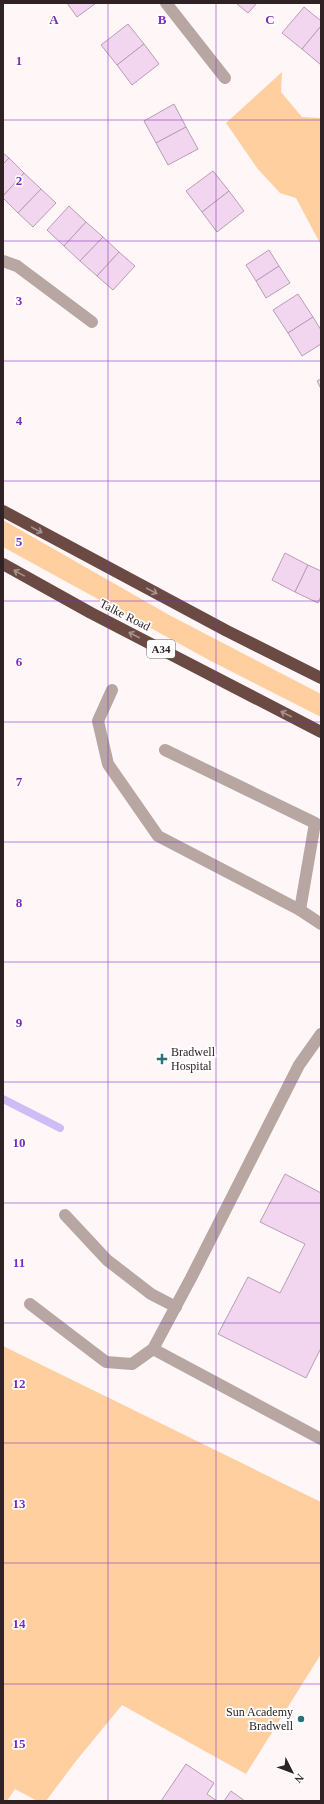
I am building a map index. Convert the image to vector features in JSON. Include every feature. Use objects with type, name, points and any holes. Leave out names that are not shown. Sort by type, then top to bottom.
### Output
[{"type":"highway","points":[[3,511],[227,631],[321,678]]},
{"type":"highway","name":"Talke Road","points":[[3,564],[91,613],[321,732]]},
{"type":"highway","points":[[227,631],[321,685]]},
{"type":"street","points":[[166,3],[225,78]]},
{"type":"street","points":[[3,261],[17,266],[92,322]]},
{"type":"street","points":[[112,690],[98,721],[108,764],[158,836],[300,910],[321,924]]},
{"type":"street","points":[[165,750],[315,823],[300,910]]},
{"type":"street","points":[[30,1304],[106,1362],[132,1364],[153,1349],[176,1307],[299,1065],[321,1034]]},
{"type":"street","points":[[65,1215],[107,1260],[151,1294],[176,1307]]},
{"type":"street","points":[[153,1349],[321,1439]]},
{"type":"shaded area","points":[[282,72],[281,92],[302,117],[321,118],[321,245],[296,198],[280,193],[257,168],[226,123]]},
{"type":"shaded area","points":[[3,520],[171,616],[321,694],[321,717],[209,660],[3,547]]},
{"type":"shaded area","points":[[3,1346],[321,1502],[321,1654],[246,1774],[122,1705],[76,1761],[46,1801],[37,1801],[15,1789],[7,1801],[3,1801]]},
{"type":"building","points":[[67,3],[96,3],[77,17]]},
{"type":"building","points":[[236,3],[257,3],[248,13]]},
{"type":"building","points":[[304,7],[321,21],[321,26],[302,49],[282,33]]},
{"type":"building","points":[[128,24],[144,44],[117,65],[101,45]]},
{"type":"building","points":[[321,26],[321,65],[302,49]]},
{"type":"building","points":[[144,44],[159,64],[132,85],[117,65]]},
{"type":"building","points":[[174,104],[186,127],[156,143],[144,121]]},
{"type":"building","points":[[186,127],[198,149],[168,165],[156,143]]},
{"type":"building","points":[[3,153],[9,158],[3,164]]},
{"type":"building","points":[[9,158],[24,173],[3,196],[3,164]]},
{"type":"building","points":[[213,171],[229,191],[202,212],[186,191]]},
{"type":"building","points":[[24,173],[41,189],[18,213],[3,198],[3,196]]},
{"type":"building","points":[[41,189],[56,203],[33,227],[18,213]]},
{"type":"building","points":[[229,191],[244,211],[217,232],[202,212]]},
{"type":"building","points":[[69,206],[86,222],[64,246],[47,230]]},
{"type":"building","points":[[86,222],[103,237],[80,261],[64,246]]},
{"type":"building","points":[[103,237],[119,252],[97,276],[80,261]]},
{"type":"building","points":[[269,250],[279,266],[256,281],[246,265]]},
{"type":"building","points":[[119,252],[135,266],[113,290],[97,276]]},
{"type":"building","points":[[279,266],[290,283],[266,298],[256,281]]},
{"type":"building","points":[[298,294],[313,317],[288,333],[273,310]]},
{"type":"building","points":[[313,317],[321,330],[321,344],[302,356],[288,333]]},
{"type":"building","points":[[321,379],[321,389],[317,381]]},
{"type":"building","points":[[285,553],[308,565],[295,592],[272,580]]},
{"type":"building","points":[[308,565],[321,571],[321,596],[318,603],[295,592]]},
{"type":"building","points":[[285,1174],[321,1193],[321,1348],[306,1378],[218,1334],[248,1277],[280,1293],[305,1244],[260,1222]]},
{"type":"building","points":[[186,1764],[214,1783],[207,1794],[217,1801],[161,1801]]},
{"type":"building","points":[[231,1791],[245,1801],[224,1801]]},
{"type":"waterway","points":[[3,1099],[60,1128]]},
{"type":"place","name":"Bradwell Hospital","points":[[162,1059]]},
{"type":"place","name":"Sun Academy Bradwell","points":[[301,1719]]}]
